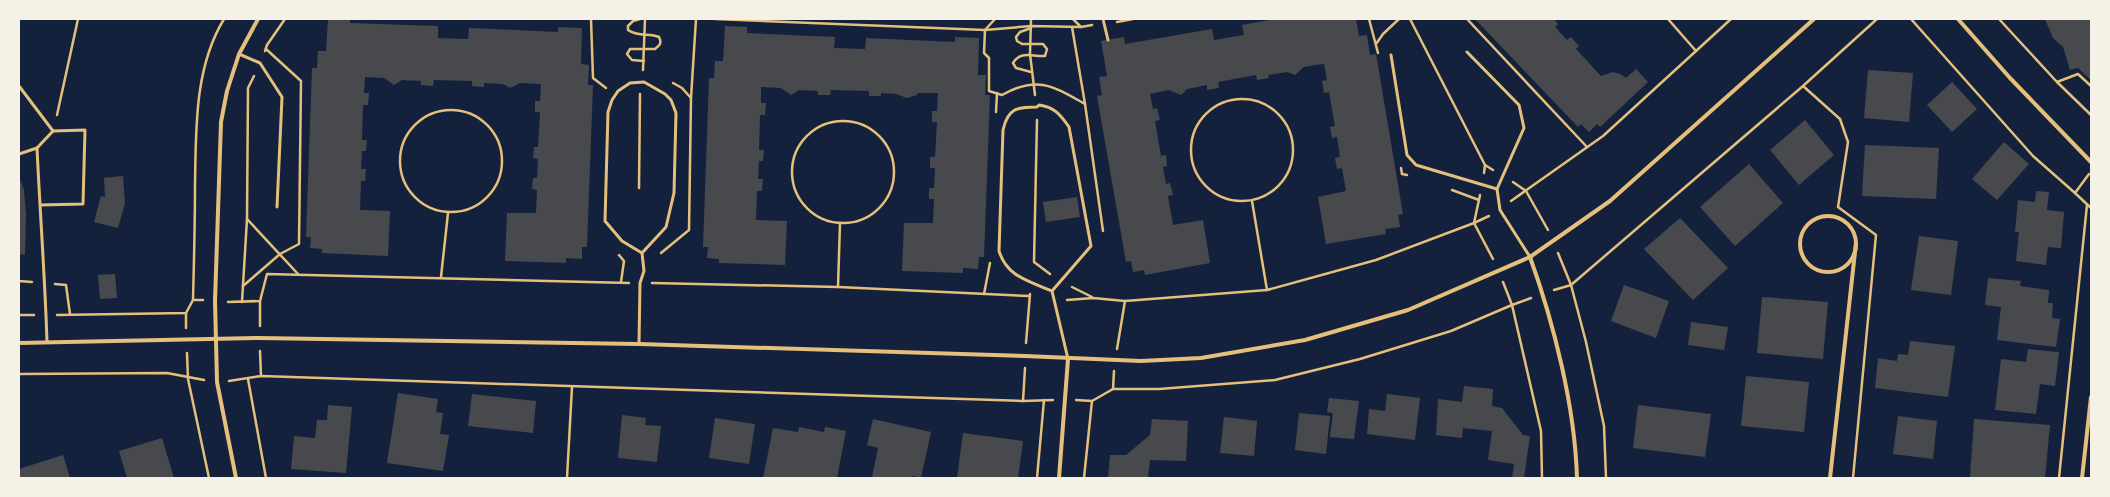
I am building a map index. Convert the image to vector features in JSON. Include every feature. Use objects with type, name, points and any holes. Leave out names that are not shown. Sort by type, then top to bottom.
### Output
[{"type":"street","points":[[236,478],[217,382],[215,340],[221,122],[227,91],[239,54],[258,19]]},
{"type":"street","points":[[19,343],[259,338],[639,344],[1017,355],[1068,359],[1141,361],[1201,358],[1305,340],[1408,310],[1530,257],[1554,242],[1610,201],[1814,19]]},
{"type":"street","points":[[1958,19],[2010,78],[2091,162]]},
{"type":"street","points":[[1830,478],[1856,243],[1850,227],[1844,221],[1827,216],[1815,220],[1805,229],[1801,236],[1800,245],[1802,255],[1815,269],[1825,272],[1834,271],[1843,267],[1852,257],[1856,243]]},
{"type":"street","points":[[1530,257],[1543,294],[1560,362],[1571,419],[1577,478]]},
{"type":"street","points":[[1059,478],[1068,359]]},
{"type":"street","points":[[2082,478],[2091,397]]},
{"type":"lane","points":[[1103,19],[1108,40]]},
{"type":"lane","points":[[1467,52],[1519,105],[1524,128],[1496,189],[1500,210],[1530,257]]},
{"type":"lane","points":[[239,54],[260,64],[282,97],[277,207]]},
{"type":"lane","points":[[1391,55],[1407,155],[1416,165],[1496,189]]},
{"type":"lane","points":[[640,82],[644,82],[664,94],[670,100],[676,114],[674,193],[666,228],[642,253],[622,241],[605,221],[608,112],[612,100],[618,91],[630,83],[640,82]]},
{"type":"lane","points":[[19,86],[53,131]]},
{"type":"lane","points":[[1052,291],[1091,246],[1069,127],[1061,115],[1050,107],[1039,105],[1037,107],[1019,107],[1010,112],[1005,121],[1003,130],[998,251],[1002,263],[1010,272],[1052,291],[1068,359]]},
{"type":"lane","points":[[19,154],[37,148],[53,131],[85,130],[83,204],[40,205]]},
{"type":"lane","points":[[37,148],[47,342]]},
{"type":"lane","points":[[639,344],[640,283],[644,271],[642,253]]},
{"type":"path","points":[[53,131],[78,19]]},
{"type":"path","points":[[19,315],[186,313],[193,300],[196,119],[202,82],[212,42],[224,19]]},
{"type":"path","points":[[242,302],[247,219],[248,88],[260,64],[267,45],[285,19]]},
{"type":"path","points":[[591,19],[593,78],[607,89]]},
{"type":"path","points":[[640,19],[628,26],[628,30],[634,34],[654,34],[660,37],[661,41],[660,45],[655,49],[630,49],[627,54],[632,60],[644,61]]},
{"type":"path","points":[[639,188],[640,82],[644,61],[645,19]]},
{"type":"path","points":[[659,255],[689,230],[691,98],[696,19]]},
{"type":"path","points":[[715,19],[986,30],[1031,27],[1080,27],[1073,19]]},
{"type":"path","points":[[995,19],[986,30],[984,52],[989,58],[989,91],[1002,95],[1015,88],[1033,83],[1058,90],[1085,104],[1072,27]]},
{"type":"path","points":[[1031,19],[1031,72],[1037,107],[1034,262],[1060,281],[1093,298]]},
{"type":"path","points":[[1376,44],[1383,34],[1399,19]]},
{"type":"path","points":[[1410,19],[1485,165],[1503,174],[1526,191],[1554,242],[1570,285],[1803,86],[1877,19]]},
{"type":"path","points":[[1467,19],[1588,147]]},
{"type":"path","points":[[1668,19],[1696,51]]},
{"type":"path","points":[[193,300],[242,302],[260,301],[267,274],[838,287],[1030,296],[1055,301],[1093,298],[1125,301],[1267,290],[1376,260],[1474,223],[1500,210],[1603,136],[1731,19]]},
{"type":"path","points":[[1911,19],[2033,156],[2091,208]]},
{"type":"path","points":[[1999,19],[2057,82],[2091,115]]},
{"type":"path","points":[[1031,27],[1020,32],[1016,37],[1017,41],[1022,44],[1043,44],[1047,49],[1045,56],[1023,54],[1016,57],[1012,63],[1016,68],[1031,72]]},
{"type":"path","points":[[636,74],[643,72],[649,73]]},
{"type":"path","points":[[2057,82],[2078,74],[2091,86]]},
{"type":"path","points":[[672,82],[682,88],[691,98]]},
{"type":"path","points":[[603,92],[612,85]]},
{"type":"path","points":[[1247,99],[1263,103],[1276,112],[1286,125],[1292,140],[1293,156],[1286,176],[1280,185],[1267,195],[1252,201],[1236,202],[1220,197],[1207,188],[1197,176],[1191,161],[1190,145],[1194,129],[1203,116],[1216,106],[1231,100],[1247,99]]},
{"type":"path","points":[[451,110],[467,112],[482,120],[490,128],[501,146],[503,163],[500,179],[492,194],[480,204],[464,212],[448,213],[432,209],[419,202],[408,190],[402,175],[400,160],[403,144],[410,131],[421,120],[435,113],[451,110]]},
{"type":"path","points":[[843,121],[860,123],[874,131],[882,138],[893,157],[895,174],[892,190],[884,204],[871,215],[856,222],[840,223],[824,220],[811,212],[800,200],[794,186],[792,170],[795,155],[802,141],[814,130],[828,123],[843,121]]},
{"type":"path","points":[[2075,194],[2091,171]]},
{"type":"path","points":[[1252,201],[1267,290]]},
{"type":"path","points":[[2059,478],[2086,205]]},
{"type":"path","points":[[441,277],[448,213]]},
{"type":"path","points":[[247,219],[298,274]]},
{"type":"path","points":[[838,287],[840,223]]},
{"type":"path","points":[[615,251],[624,261],[621,282]]},
{"type":"path","points":[[653,275],[653,283]]},
{"type":"path","points":[[44,283],[66,285],[70,314]]},
{"type":"path","points":[[1113,389],[1115,360],[1125,301]]},
{"type":"path","points":[[19,374],[167,373],[188,379],[217,382]]},
{"type":"path","points":[[188,379],[209,478]]},
{"type":"path","points":[[248,379],[266,478]]},
{"type":"path","points":[[567,478],[572,386]]},
{"type":"path","points":[[1037,478],[1044,400]]},
{"type":"path","points":[[1084,478],[1092,401]]},
{"type":"building","points":[[328,19],[350,19],[350,23],[438,26],[438,38],[468,39],[469,28],[558,32],[558,27],[582,28],[581,64],[589,65],[588,85],[593,85],[587,247],[582,247],[582,259],[566,258],[566,263],[505,261],[507,213],[536,213],[537,190],[532,189],[533,178],[537,178],[538,159],[533,158],[534,147],[538,147],[540,112],[535,112],[535,101],[540,101],[541,84],[520,83],[510,88],[503,84],[484,83],[484,87],[472,86],[472,81],[434,80],[433,86],[421,85],[421,81],[402,80],[394,85],[384,78],[365,77],[364,93],[369,93],[368,105],[363,105],[362,140],[367,140],[366,151],[362,151],[361,169],[366,169],[365,181],[361,181],[360,210],[390,211],[388,256],[322,253],[322,249],[310,248],[311,237],[306,237],[312,68],[317,68],[318,51],[326,51]]},
{"type":"building","points":[[1274,19],[1356,19],[1359,36],[1367,35],[1370,55],[1376,54],[1403,214],[1398,215],[1400,227],[1385,229],[1386,234],[1326,244],[1318,197],[1346,191],[1342,168],[1337,169],[1335,158],[1340,157],[1337,137],[1332,138],[1330,127],[1335,126],[1329,92],[1324,93],[1322,81],[1327,80],[1324,64],[1315,65],[1304,67],[1295,75],[1287,72],[1268,75],[1269,78],[1257,80],[1256,75],[1218,82],[1219,88],[1207,90],[1207,85],[1187,89],[1181,95],[1169,90],[1150,94],[1153,109],[1157,108],[1160,120],[1155,121],[1161,156],[1166,155],[1167,166],[1163,167],[1166,184],[1170,183],[1173,195],[1168,196],[1173,225],[1203,220],[1210,263],[1145,275],[1144,270],[1133,272],[1131,261],[1126,262],[1097,96],[1102,95],[1099,77],[1107,76],[1101,41],[1124,37],[1125,44],[1212,29],[1214,40],[1244,35],[1242,25]]},
{"type":"building","points":[[1475,19],[1554,19],[1558,24],[1555,27],[1567,40],[1571,37],[1579,46],[1576,49],[1601,76],[1613,72],[1626,78],[1636,69],[1648,82],[1600,127],[1597,124],[1589,132],[1581,124],[1578,127]]},
{"type":"building","points":[[2045,19],[2091,19],[2091,80],[2078,68],[2070,70],[2063,47],[2053,38]]},
{"type":"building","points":[[725,26],[747,27],[747,33],[835,37],[834,48],[865,49],[866,38],[955,42],[955,37],[979,38],[978,75],[986,75],[985,95],[990,95],[984,257],[979,257],[978,269],[963,268],[963,273],[902,271],[904,223],[933,223],[934,199],[929,199],[929,188],[934,188],[935,168],[930,168],[930,157],[935,157],[937,122],[932,122],[932,111],[937,111],[938,93],[917,93],[917,95],[907,98],[896,94],[881,93],[881,96],[869,96],[869,91],[831,90],[830,95],[818,95],[818,91],[799,90],[791,95],[781,88],[761,87],[761,103],[766,103],[765,115],[760,115],[759,150],[764,150],[763,161],[759,161],[758,179],[763,179],[762,191],[757,191],[756,220],[787,221],[785,265],[719,263],[719,259],[707,258],[708,247],[703,247],[709,78],[714,78],[715,61],[723,61]]},
{"type":"building","points":[[1868,70],[1913,73],[1909,122],[1864,118]]},
{"type":"building","points":[[1952,82],[1977,109],[1952,132],[1927,105]]},
{"type":"building","points":[[1805,120],[1834,155],[1799,185],[1770,150]]},
{"type":"building","points":[[2004,142],[2029,164],[1997,200],[1972,179]]},
{"type":"building","points":[[1865,145],[1939,148],[1936,199],[1862,196]]},
{"type":"building","points":[[1749,164],[1783,203],[1735,246],[1700,207]]},
{"type":"building","points":[[123,176],[125,203],[118,228],[94,222],[101,196],[105,197],[104,178]]},
{"type":"building","points":[[19,177],[24,190],[26,214],[25,255],[19,254]]},
{"type":"building","points":[[2036,191],[2049,192],[2047,210],[2064,212],[2061,248],[2048,247],[2046,265],[2016,261],[2019,232],[2015,232],[2018,200],[2035,202]]},
{"type":"building","points":[[1077,197],[1080,217],[1046,222],[1043,202]]},
{"type":"building","points":[[1680,218],[1728,268],[1693,300],[1644,249]]},
{"type":"building","points":[[1919,236],[1958,241],[1951,295],[1911,290]]},
{"type":"building","points":[[115,274],[117,298],[100,299],[98,275]]},
{"type":"building","points":[[1988,278],[2021,281],[2020,286],[2049,290],[2048,303],[2053,303],[2052,318],[2060,319],[2056,347],[1997,340],[2001,307],[1985,305]]},
{"type":"building","points":[[1624,285],[1669,301],[1656,338],[1611,321]]},
{"type":"building","points":[[1762,297],[1828,302],[1823,359],[1757,353]]},
{"type":"building","points":[[1691,322],[1728,327],[1724,350],[1688,345]]},
{"type":"building","points":[[1910,341],[1955,346],[1948,397],[1875,388],[1878,358],[1897,361],[1898,354],[1908,355]]},
{"type":"building","points":[[2028,349],[2059,352],[2055,386],[2040,384],[2036,414],[1995,410],[2001,359],[2026,362]]},
{"type":"building","points":[[1746,376],[1809,382],[1804,432],[1741,426]]},
{"type":"building","points":[[1464,386],[1493,389],[1492,406],[1502,408],[1523,435],[1530,436],[1524,478],[1512,478],[1514,464],[1488,460],[1492,431],[1463,428],[1462,438],[1436,435],[1438,399],[1462,402]]},
{"type":"building","points":[[398,393],[438,399],[436,412],[443,413],[440,434],[449,435],[443,471],[387,463]]},
{"type":"building","points":[[472,394],[536,401],[533,433],[468,426]]},
{"type":"building","points":[[1387,394],[1420,398],[1415,440],[1367,434],[1369,409],[1385,411]]},
{"type":"building","points":[[1329,398],[1359,401],[1354,439],[1330,437],[1333,413],[1327,412]]},
{"type":"building","points":[[328,405],[352,407],[346,473],[291,469],[294,436],[315,438],[317,420],[327,420]]},
{"type":"building","points":[[1638,405],[1711,414],[1705,457],[1633,448]]},
{"type":"building","points":[[1299,413],[1330,416],[1326,454],[1295,450]]},
{"type":"building","points":[[622,415],[646,418],[645,425],[661,426],[657,462],[618,458]]},
{"type":"building","points":[[1898,416],[1937,421],[1933,459],[1893,454]]},
{"type":"building","points":[[1224,417],[1257,421],[1254,456],[1220,453]]},
{"type":"building","points":[[715,418],[755,424],[749,464],[709,458]]},
{"type":"building","points":[[873,419],[931,432],[921,478],[912,476],[912,478],[872,477],[878,448],[867,445]]},
{"type":"building","points":[[1152,419],[1188,421],[1186,461],[1150,460],[1148,478],[1108,478],[1110,455],[1126,455],[1150,435]]},
{"type":"building","points":[[1974,419],[2050,425],[2045,478],[1970,477]]},
{"type":"building","points":[[799,427],[824,432],[825,427],[846,431],[837,478],[763,478],[773,428],[798,432]]},
{"type":"building","points":[[963,433],[1023,441],[1018,478],[957,478]]},
{"type":"building","points":[[162,438],[174,478],[127,478],[119,451]]},
{"type":"building","points":[[63,455],[70,478],[19,478],[19,469]]}]
